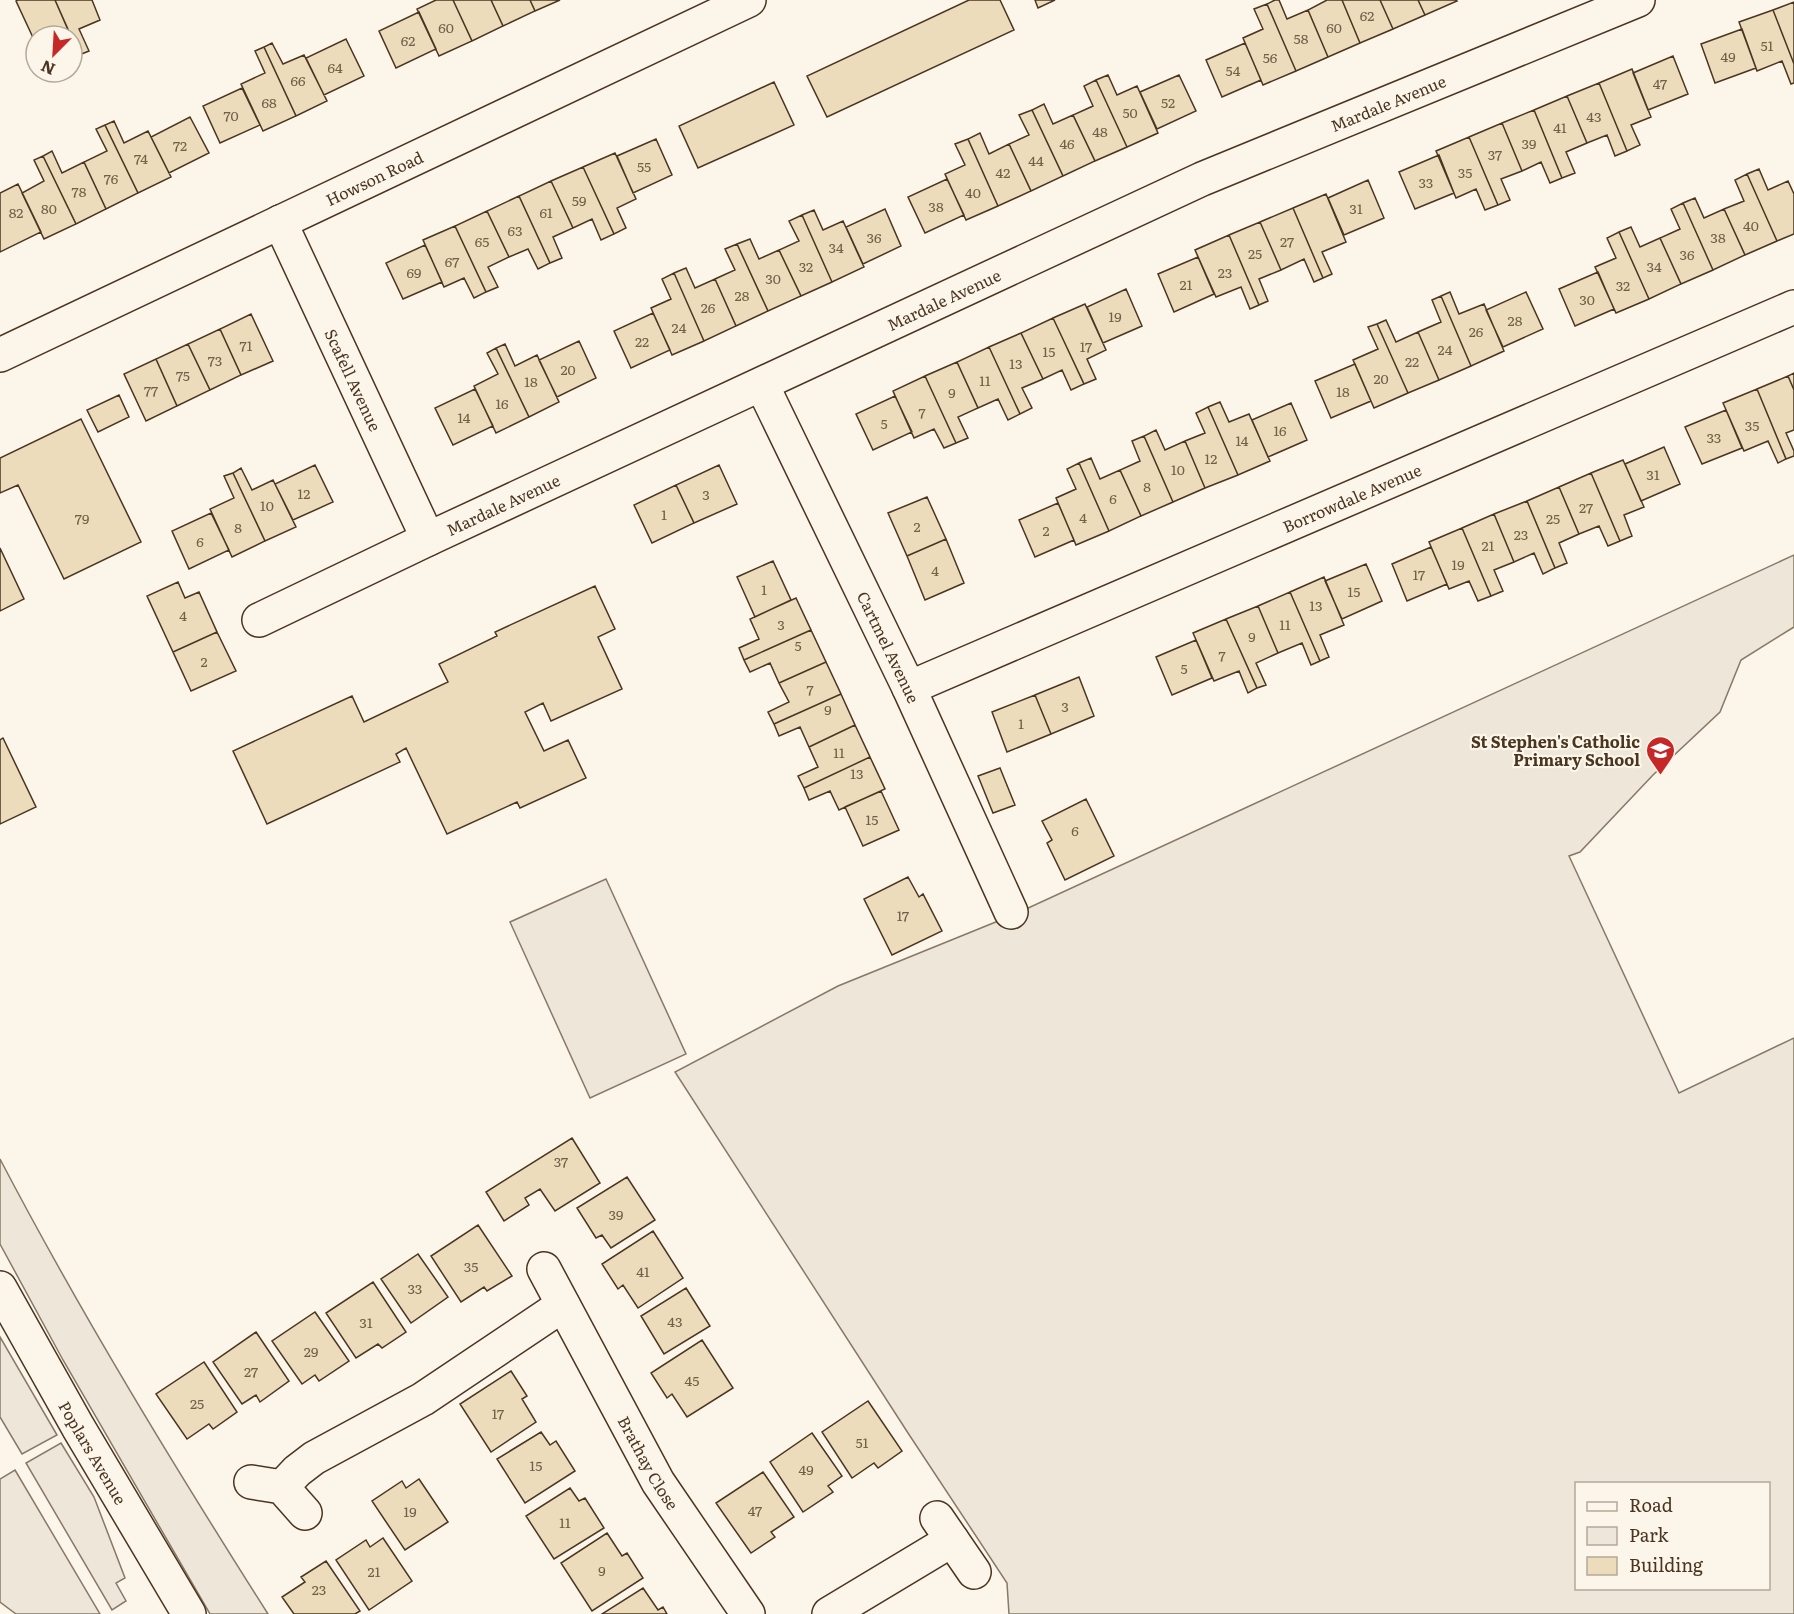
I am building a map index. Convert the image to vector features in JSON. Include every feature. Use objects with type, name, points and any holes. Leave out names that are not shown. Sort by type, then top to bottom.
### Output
[{"type":"street","name":"Howson Road","points":[[0,355],[280,222],[696,11],[749,0]]},
{"type":"street","name":"Mardale Avenue","points":[[259,620],[1202,179],[1638,0]]},
{"type":"street","name":"Scafell Avenue","points":[[280,222],[428,539]]},
{"type":"street","name":"Borrowdale Avenue","points":[[909,688],[1794,307]]},
{"type":"street","name":"Cartmel Avenue","points":[[762,385],[909,688],[1011,912]]},
{"type":"street","name":"Brathay Close","points":[[544,1269],[658,1482],[748,1614]]},
{"type":"street","name":"Poplars Avenue","points":[[0,1288],[78,1427],[189,1614]]},
{"type":"street","points":[[305,1513],[266,1484],[297,1471],[314,1458],[423,1399],[563,1305]]},
{"type":"street","points":[[829,1614],[945,1529],[974,1572]]},
{"type":"green space","points":[[1794,555],[1794,627],[1741,660],[1720,712],[1653,775],[1580,852],[1569,856],[1679,1093],[1794,1038],[1794,1614],[1009,1614],[1007,1583],[675,1072],[838,986],[1013,915]]},
{"type":"green space","points":[[606,879],[686,1054],[590,1098],[510,922]]},
{"type":"green space","points":[[0,1159],[129,1389],[268,1614],[210,1614],[63,1360],[0,1244]]},
{"type":"green space","points":[[0,1337],[57,1435],[22,1454],[0,1417]]},
{"type":"green space","points":[[61,1443],[94,1497],[125,1578],[116,1583],[126,1601],[112,1610],[26,1463]]},
{"type":"green space","points":[[15,1470],[100,1614],[16,1614],[0,1602],[0,1479]]},
{"type":"building","points":[[55,0],[66,24],[27,24],[16,1]]},
{"type":"building","points":[[55,0],[92,0],[100,20],[84,27],[84,24],[65,24]]},
{"type":"building","points":[[436,0],[453,0],[472,41],[439,56],[417,9]]},
{"type":"building","points":[[453,0],[491,0],[503,26],[472,41]]},
{"type":"building","points":[[491,0],[530,0],[535,11],[503,26]]},
{"type":"building","points":[[530,0],[560,0],[535,11]]},
{"type":"building","points":[[969,0],[1000,0],[1014,30],[827,117],[807,76]]},
{"type":"building","points":[[1035,0],[1055,0],[1038,8]]},
{"type":"building","points":[[1279,0],[1287,19],[1308,10],[1328,57],[1296,71],[1267,4]]},
{"type":"building","points":[[1327,0],[1342,0],[1360,43],[1328,57],[1308,10]]},
{"type":"building","points":[[1342,0],[1380,0],[1393,29],[1360,43]]},
{"type":"building","points":[[1380,0],[1418,0],[1425,15],[1393,29]]},
{"type":"building","points":[[1418,0],[1456,0],[1457,1],[1425,15]]},
{"type":"building","points":[[1794,2],[1794,64],[1773,10]]},
{"type":"building","points":[[1267,4],[1296,71],[1263,85],[1243,38],[1263,29],[1254,9]]},
{"type":"building","points":[[1773,10],[1794,64],[1794,83],[1791,84],[1782,61],[1757,71],[1739,22]]},
{"type":"building","points":[[419,12],[436,49],[396,68],[379,31]]},
{"type":"building","points":[[1742,29],[1756,68],[1715,83],[1701,44]]},
{"type":"building","points":[[346,39],[364,76],[324,95],[306,58]]},
{"type":"building","points":[[84,40],[89,51],[84,53]]},
{"type":"building","points":[[272,43],[283,64],[304,55],[327,101],[296,116],[264,47]]},
{"type":"building","points":[[1245,43],[1261,80],[1222,97],[1206,60]]},
{"type":"building","points":[[264,47],[296,116],[263,131],[241,84],[265,73],[255,51]]},
{"type":"building","points":[[1673,56],[1688,94],[1648,110],[1633,73]]},
{"type":"building","points":[[1632,69],[1651,117],[1631,125],[1640,145],[1627,151],[1599,83]]},
{"type":"building","points":[[1108,75],[1117,95],[1137,86],[1158,133],[1127,147],[1096,80]]},
{"type":"building","points":[[1179,75],[1196,111],[1157,129],[1140,92]]},
{"type":"building","points":[[1096,80],[1127,147],[1095,161],[1073,115],[1093,106],[1084,86]]},
{"type":"building","points":[[774,82],[794,125],[698,168],[679,126]]},
{"type":"building","points":[[1599,83],[1627,151],[1615,156],[1607,135],[1587,143],[1567,96]]},
{"type":"building","points":[[242,88],[260,125],[220,143],[203,106]]},
{"type":"building","points":[[1567,96],[1587,143],[1566,152],[1575,173],[1562,178],[1534,110]]},
{"type":"building","points":[[1044,104],[1053,124],[1073,115],[1095,161],[1063,176],[1032,110]]},
{"type":"building","points":[[1032,110],[1063,176],[1031,191],[1009,144],[1029,135],[1019,115]]},
{"type":"building","points":[[1534,110],[1562,178],[1550,183],[1541,162],[1522,171],[1502,123]]},
{"type":"building","points":[[190,117],[209,153],[169,173],[151,137]]},
{"type":"building","points":[[114,121],[124,143],[148,131],[171,177],[138,193],[105,125]]},
{"type":"building","points":[[1502,123],[1522,171],[1501,179],[1510,200],[1498,205],[1469,137]]},
{"type":"building","points":[[105,125],[138,193],[106,209],[84,162],[107,151],[96,129]]},
{"type":"building","points":[[980,133],[989,154],[1009,144],[1031,191],[998,206],[968,139]]},
{"type":"building","points":[[1469,137],[1498,205],[1485,210],[1476,189],[1456,198],[1436,151]]},
{"type":"building","points":[[656,139],[672,175],[633,193],[617,156]]},
{"type":"building","points":[[968,139],[998,206],[966,220],[945,174],[965,165],[955,144]]},
{"type":"building","points":[[52,151],[62,173],[84,162],[106,209],[76,224],[43,156]]},
{"type":"building","points":[[615,153],[636,199],[617,208],[626,228],[614,234],[583,167]]},
{"type":"building","points":[[1439,155],[1454,193],[1415,209],[1399,172]]},
{"type":"building","points":[[43,156],[76,224],[44,239],[22,193],[44,181],[34,160]]},
{"type":"building","points":[[583,167],[614,234],[601,240],[592,219],[573,228],[551,181]]},
{"type":"building","points":[[1759,169],[1768,190],[1788,181],[1794,194],[1794,234],[1777,241],[1747,174]]},
{"type":"building","points":[[1747,174],[1777,241],[1745,255],[1724,209],[1744,201],[1735,180]]},
{"type":"building","points":[[947,179],[964,215],[925,233],[908,197]]},
{"type":"building","points":[[1368,180],[1384,218],[1344,235],[1328,198]]},
{"type":"building","points":[[551,181],[573,228],[553,237],[562,258],[550,263],[519,196]]},
{"type":"building","points":[[18,184],[41,232],[0,252],[0,193]]},
{"type":"building","points":[[1326,194],[1346,242],[1322,252],[1332,274],[1323,278],[1293,208]]},
{"type":"building","points":[[519,196],[550,263],[538,269],[528,249],[509,257],[487,211]]},
{"type":"building","points":[[1695,198],[1704,218],[1724,209],[1745,255],[1713,270],[1683,203]]},
{"type":"building","points":[[1683,203],[1713,270],[1681,284],[1660,238],[1680,229],[1671,209]]},
{"type":"building","points":[[1293,208],[1323,278],[1314,282],[1304,259],[1281,270],[1260,222]]},
{"type":"building","points":[[885,209],[901,246],[863,264],[846,227]]},
{"type":"building","points":[[814,210],[823,230],[843,221],[864,267],[832,282],[802,215]]},
{"type":"building","points":[[487,211],[509,257],[488,267],[498,287],[486,292],[455,226]]},
{"type":"building","points":[[802,215],[832,282],[801,296],[779,250],[799,241],[789,221]]},
{"type":"building","points":[[1260,222],[1281,270],[1259,279],[1268,301],[1259,305],[1229,235]]},
{"type":"building","points":[[455,226],[486,292],[474,298],[464,278],[444,287],[423,240]]},
{"type":"building","points":[[1631,227],[1640,247],[1660,238],[1681,284],[1649,299],[1619,232]]},
{"type":"building","points":[[1619,232],[1649,299],[1616,313],[1595,267],[1616,258],[1607,238]]},
{"type":"building","points":[[1229,235],[1259,305],[1250,309],[1241,287],[1216,297],[1195,250]]},
{"type":"building","points":[[750,239],[759,259],[779,250],[801,296],[768,311],[737,244]]},
{"type":"building","points":[[737,244],[768,311],[736,326],[715,279],[735,270],[725,249]]},
{"type":"building","points":[[425,245],[442,282],[403,299],[386,263]]},
{"type":"building","points":[[1198,257],[1214,294],[1174,312],[1158,274]]},
{"type":"building","points":[[686,268],[695,288],[715,279],[736,326],[704,341],[674,273]]},
{"type":"building","points":[[1598,272],[1614,309],[1575,326],[1559,289]]},
{"type":"building","points":[[674,273],[704,341],[672,355],[651,308],[671,299],[662,279]]},
{"type":"building","points":[[1126,289],[1142,326],[1103,343],[1087,307]]},
{"type":"building","points":[[1450,292],[1459,314],[1484,304],[1504,351],[1471,366],[1441,296]]},
{"type":"building","points":[[1526,292],[1543,329],[1503,347],[1486,310]]},
{"type":"building","points":[[1441,296],[1471,366],[1439,380],[1418,332],[1441,322],[1432,300]]},
{"type":"building","points":[[1085,304],[1106,350],[1087,359],[1096,379],[1084,384],[1053,318]]},
{"type":"building","points":[[653,313],[670,350],[631,368],[614,331]]},
{"type":"building","points":[[251,314],[273,361],[241,375],[220,329]]},
{"type":"building","points":[[1053,318],[1084,384],[1071,390],[1062,370],[1043,379],[1021,333]]},
{"type":"building","points":[[1386,320],[1396,342],[1418,332],[1439,380],[1408,393],[1377,324]]},
{"type":"building","points":[[1377,324],[1408,393],[1374,408],[1353,360],[1378,349],[1368,327]]},
{"type":"building","points":[[220,329],[241,375],[210,390],[188,344]]},
{"type":"building","points":[[1021,333],[1043,379],[1022,388],[1032,408],[1020,414],[989,347]]},
{"type":"building","points":[[579,341],[596,378],[557,397],[539,360]]},
{"type":"building","points":[[188,344],[210,390],[177,406],[156,359]]},
{"type":"building","points":[[505,344],[515,366],[537,355],[559,402],[529,417],[496,348]]},
{"type":"building","points":[[989,347],[1020,414],[1008,420],[998,399],[978,408],[957,362]]},
{"type":"building","points":[[496,348],[529,417],[496,433],[474,386],[498,374],[487,353]]},
{"type":"building","points":[[156,359],[177,406],[146,421],[124,374]]},
{"type":"building","points":[[957,362],[978,408],[958,417],[968,438],[956,443],[925,376]]},
{"type":"building","points":[[1355,364],[1371,401],[1331,418],[1315,381]]},
{"type":"building","points":[[1794,373],[1794,390],[1788,376]]},
{"type":"building","points":[[925,376],[956,443],[944,448],[934,429],[914,438],[893,391]]},
{"type":"building","points":[[1788,376],[1794,390],[1794,430],[1786,433],[1794,456],[1786,459],[1757,389]]},
{"type":"building","points":[[475,389],[493,426],[453,445],[435,408]]},
{"type":"building","points":[[1757,389],[1786,459],[1778,463],[1768,441],[1744,451],[1723,403]]},
{"type":"building","points":[[119,395],[129,417],[98,432],[87,410]]},
{"type":"building","points":[[895,396],[912,432],[873,450],[856,414]]},
{"type":"building","points":[[1220,402],[1229,422],[1249,414],[1270,461],[1238,475],[1208,407]]},
{"type":"building","points":[[1291,403],[1307,440],[1268,457],[1252,420]]},
{"type":"building","points":[[1208,407],[1238,475],[1205,488],[1185,441],[1205,433],[1196,413]]},
{"type":"building","points":[[1726,410],[1742,448],[1702,464],[1685,427]]},
{"type":"building","points":[[81,419],[141,542],[64,579],[18,485],[0,493],[0,458]]},
{"type":"building","points":[[1156,430],[1165,450],[1185,441],[1205,488],[1173,502],[1144,436]]},
{"type":"building","points":[[1144,436],[1173,502],[1141,516],[1120,470],[1140,461],[1132,441]]},
{"type":"building","points":[[1664,447],[1680,484],[1641,501],[1625,464]]},
{"type":"building","points":[[1091,458],[1100,479],[1120,470],[1141,516],[1109,531],[1079,463]]},
{"type":"building","points":[[1623,460],[1644,507],[1624,515],[1632,536],[1620,541],[1591,473]]},
{"type":"building","points":[[1079,463],[1109,531],[1076,545],[1056,498],[1076,489],[1067,469]]},
{"type":"building","points":[[315,465],[333,502],[293,520],[275,484]]},
{"type":"building","points":[[719,465],[737,504],[694,523],[676,485]]},
{"type":"building","points":[[241,468],[252,490],[273,480],[296,527],[265,541],[233,473]]},
{"type":"building","points":[[233,473],[265,541],[232,557],[210,509],[234,498],[224,476]]},
{"type":"building","points":[[1591,473],[1620,541],[1608,546],[1599,526],[1579,534],[1559,487]]},
{"type":"building","points":[[676,485],[694,523],[652,543],[634,505]]},
{"type":"building","points":[[1559,487],[1579,534],[1559,543],[1567,563],[1555,568],[1527,501]]},
{"type":"building","points":[[927,497],[946,539],[907,556],[888,513]]},
{"type":"building","points":[[1527,501],[1555,568],[1543,574],[1534,553],[1514,562],[1494,514]]},
{"type":"building","points":[[1058,503],[1074,540],[1035,557],[1019,520]]},
{"type":"building","points":[[211,513],[229,550],[189,569],[172,531]]},
{"type":"building","points":[[1494,514],[1514,562],[1494,570],[1503,591],[1491,596],[1462,528]]},
{"type":"building","points":[[1462,528],[1491,596],[1478,601],[1469,581],[1449,589],[1429,542]]},
{"type":"building","points":[[946,539],[964,583],[925,600],[907,556]]},
{"type":"building","points":[[1431,547],[1447,584],[1407,601],[1392,564]]},
{"type":"building","points":[[0,548],[24,599],[0,611]]},
{"type":"building","points":[[773,561],[791,600],[755,617],[737,577]]},
{"type":"building","points":[[1366,564],[1382,601],[1342,619],[1325,581]]},
{"type":"building","points":[[1324,577],[1344,625],[1320,635],[1329,657],[1320,661],[1290,592]]},
{"type":"building","points":[[178,582],[185,598],[199,592],[217,632],[173,652],[147,596]]},
{"type":"building","points":[[595,586],[615,629],[598,637],[622,689],[551,721],[543,703],[525,712],[544,751],[568,740],[586,778],[520,808],[517,802],[447,834],[406,748],[396,754],[400,762],[267,824],[233,751],[352,696],[364,722],[448,682],[439,664],[497,636],[495,632]]},
{"type":"building","points":[[1290,592],[1320,661],[1311,665],[1302,643],[1278,653],[1258,606]]},
{"type":"building","points":[[796,598],[811,630],[744,660],[739,648],[759,639],[750,619]]},
{"type":"building","points":[[1258,606],[1278,653],[1256,663],[1266,685],[1257,688],[1226,619]]},
{"type":"building","points":[[1226,619],[1257,688],[1248,693],[1239,671],[1214,681],[1193,633]]},
{"type":"building","points":[[811,630],[826,662],[779,683],[770,663],[750,672],[744,660]]},
{"type":"building","points":[[217,632],[236,671],[191,691],[173,652]]},
{"type":"building","points":[[1196,640],[1212,678],[1172,695],[1156,657]]},
{"type":"building","points":[[826,662],[841,694],[774,724],[768,712],[789,702],[779,683]]},
{"type":"building","points":[[1079,677],[1094,716],[1051,734],[1035,695]]},
{"type":"building","points":[[841,694],[855,725],[809,747],[800,727],[779,736],[774,724]]},
{"type":"building","points":[[1035,695],[1051,734],[1007,752],[992,712]]},
{"type":"building","points":[[855,725],[870,757],[804,788],[798,776],[818,767],[809,747]]},
{"type":"building","points":[[3,738],[36,807],[0,824],[0,740]]},
{"type":"building","points":[[870,757],[885,789],[839,810],[830,791],[809,800],[804,788]]},
{"type":"building","points":[[1000,768],[1015,805],[993,813],[978,776]]},
{"type":"building","points":[[881,791],[899,830],[863,846],[845,807]]},
{"type":"building","points":[[1086,799],[1114,856],[1065,880],[1047,843],[1052,840],[1042,821]]},
{"type":"building","points":[[908,877],[919,897],[923,894],[942,931],[892,955],[864,899]]},
{"type":"building","points":[[572,1138],[600,1183],[555,1211],[540,1189],[525,1198],[529,1205],[504,1221],[486,1192]]},
{"type":"building","points":[[627,1177],[655,1220],[611,1248],[602,1235],[596,1238],[577,1208]]},
{"type":"building","points":[[478,1225],[512,1276],[487,1291],[484,1287],[461,1302],[431,1256]]},
{"type":"building","points":[[653,1231],[683,1278],[638,1308],[623,1285],[618,1289],[602,1264]]},
{"type":"building","points":[[418,1254],[448,1297],[411,1323],[381,1279]]},
{"type":"building","points":[[373,1282],[406,1332],[382,1348],[378,1344],[356,1358],[326,1313]]},
{"type":"building","points":[[686,1288],[710,1326],[664,1354],[641,1316]]},
{"type":"building","points":[[315,1312],[349,1361],[319,1381],[315,1375],[302,1384],[272,1341]]},
{"type":"building","points":[[256,1332],[289,1381],[260,1402],[256,1395],[242,1404],[213,1362]]},
{"type":"building","points":[[702,1340],[733,1388],[687,1417],[672,1394],[667,1398],[651,1373]]},
{"type":"building","points":[[204,1362],[237,1412],[213,1429],[209,1424],[187,1439],[156,1394]]},
{"type":"building","points":[[511,1371],[527,1396],[522,1399],[536,1422],[491,1452],[460,1404]]},
{"type":"building","points":[[868,1401],[902,1451],[878,1468],[874,1463],[852,1478],[822,1432]]},
{"type":"building","points":[[541,1432],[550,1445],[556,1441],[575,1471],[525,1503],[497,1459]]},
{"type":"building","points":[[812,1433],[842,1476],[828,1486],[833,1492],[803,1512],[770,1462]]},
{"type":"building","points":[[763,1472],[794,1517],[771,1532],[775,1537],[751,1553],[716,1503]]},
{"type":"building","points":[[419,1479],[448,1522],[405,1550],[372,1501],[402,1481],[406,1488]]},
{"type":"building","points":[[570,1488],[579,1501],[585,1498],[604,1528],[554,1559],[526,1516]]},
{"type":"building","points":[[607,1533],[622,1556],[627,1553],[643,1578],[592,1611],[561,1563]]},
{"type":"building","points":[[383,1538],[412,1581],[369,1610],[336,1560],[366,1540],[370,1547]]},
{"type":"building","points":[[326,1561],[360,1611],[355,1614],[294,1614],[282,1597],[305,1582],[301,1577]]},
{"type":"building","points":[[643,1588],[658,1610],[663,1607],[667,1614],[602,1614]]},
{"type":"place","name":"St Stephen's Catholic Primary School","points":[[1661,776]]}]
